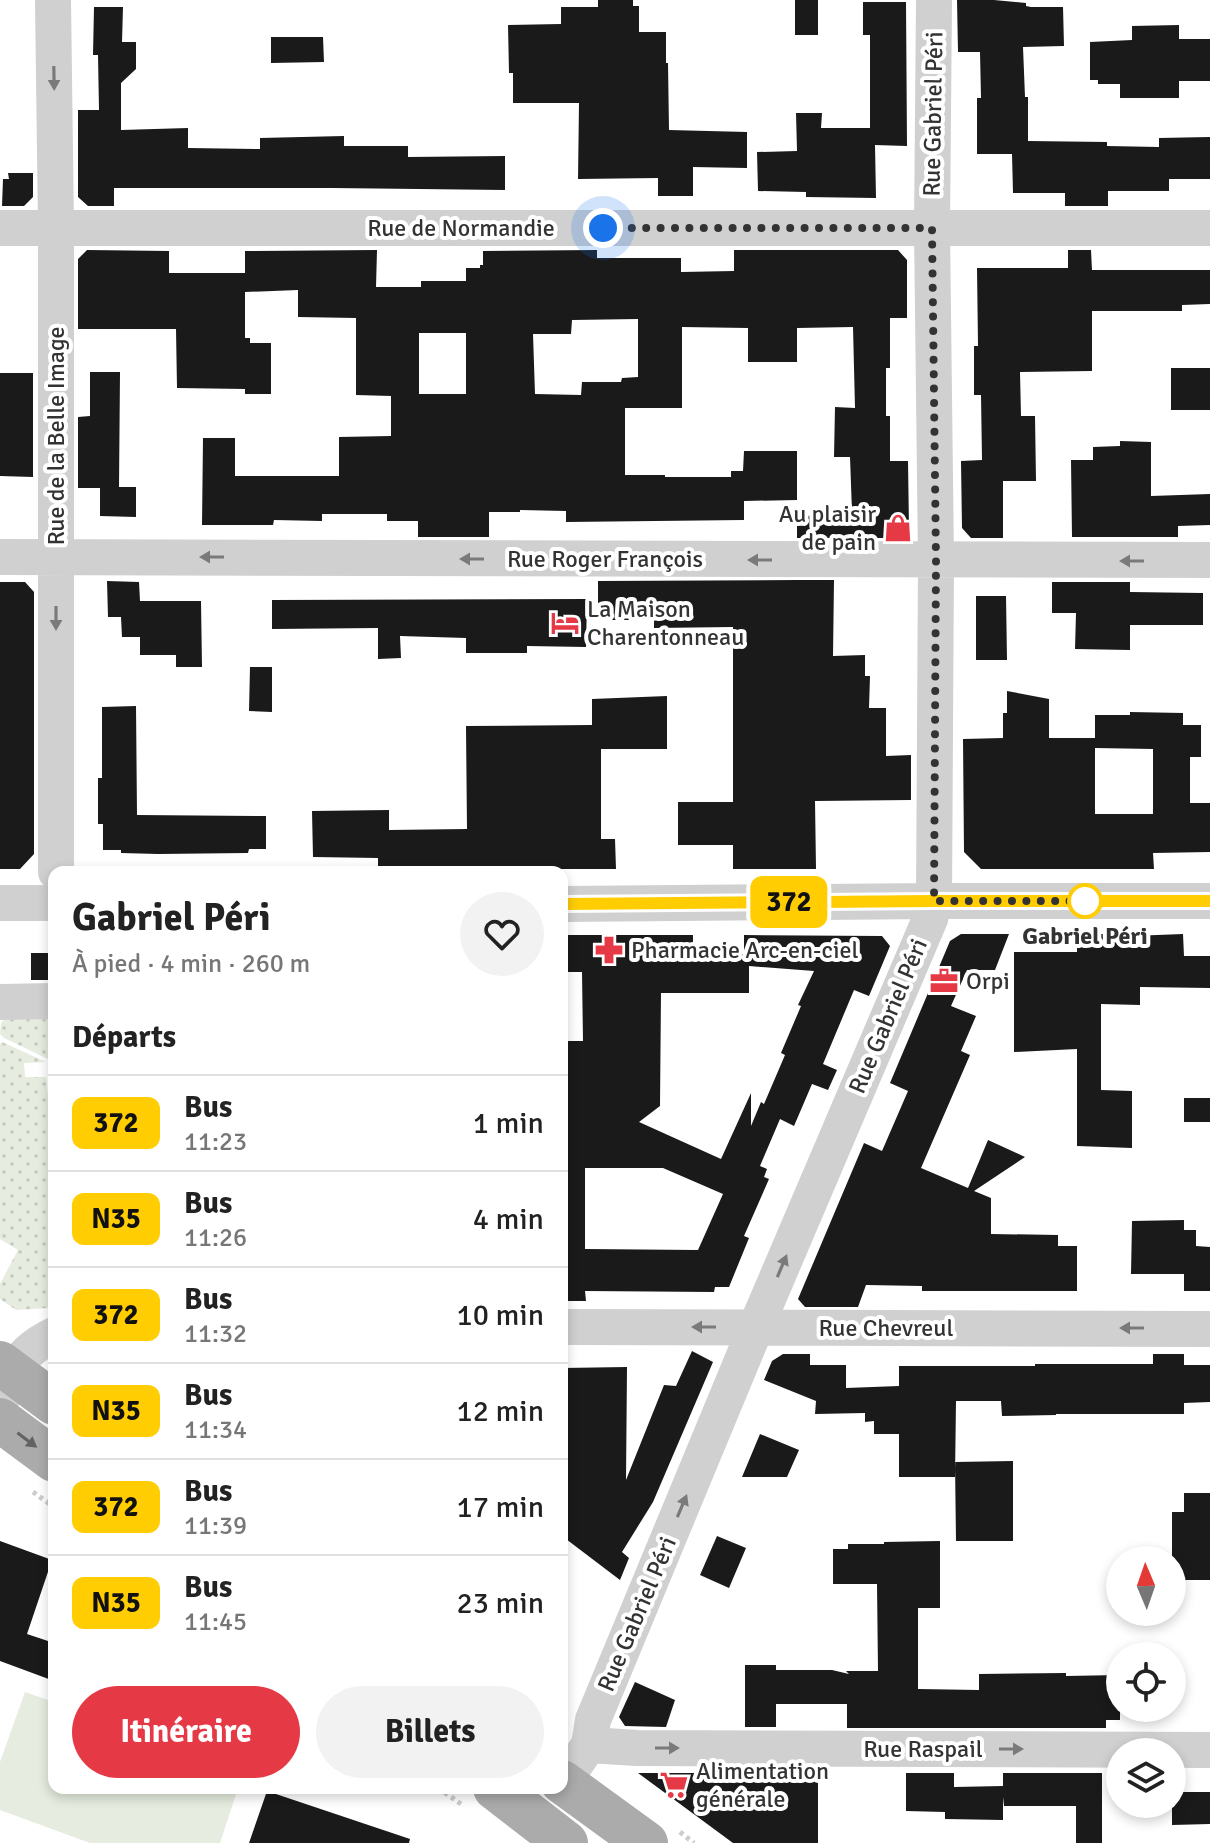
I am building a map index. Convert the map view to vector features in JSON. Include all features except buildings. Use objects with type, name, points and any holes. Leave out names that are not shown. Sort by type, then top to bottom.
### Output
[{"type":"main road","points":[[4,1379],[48,1400]]},
{"type":"main road","points":[[0,1420],[48,1456]]},
{"type":"main road","points":[[514,1794],[646,1843]]},
{"type":"street","name":"Rue de la Belle Image","points":[[53,0],[56,866]]},
{"type":"street","name":"Rue Gabriel Péri","points":[[568,1783],[589,1745],[593,1720],[930,919],[934,901],[934,0]]},
{"type":"street","name":"Rue de Normandie","points":[[0,228],[1210,228]]},
{"type":"street","name":"Rue Roger François","points":[[0,557],[1210,560]]},
{"type":"street","points":[[568,904],[1210,901]]},
{"type":"street","points":[[0,903],[48,903]]},
{"type":"street","points":[[0,1002],[48,1001]]},
{"type":"street","name":"Rue Chevreul","points":[[568,1327],[1210,1329]]},
{"type":"street","points":[[4,1379],[29,1351],[48,1338]]},
{"type":"street","name":"Rue Raspail","points":[[589,1745],[637,1748],[1210,1750]]},
{"type":"shaded area","points":[[5,1019],[48,1019],[48,1059],[4,1038],[0,1034],[1,1023]]},
{"type":"shaded area","points":[[2,1042],[46,1062],[24,1063],[25,1077],[46,1077],[48,1096],[48,1308],[16,1310],[0,1299],[0,1284],[18,1250],[0,1239]]},
{"type":"shaded area","points":[[25,1692],[48,1700],[48,1794],[236,1794],[220,1843],[90,1843],[0,1810],[0,1762]]},
{"type":"bus line","name":"372","points":[[568,904],[1210,901]]},
{"type":"place","name":"Au plaisir de pain","points":[[898,528]]},
{"type":"place","name":"La Maison Charentonneau","points":[[565,623]]},
{"type":"place","name":"Gabriel Péri","points":[[1085,901]]},
{"type":"place","name":"Pharmacie Arc-en-ciel","points":[[609,950]]},
{"type":"place","name":"Orpi","points":[[944,981]]},
{"type":"place","name":"Alimentation générale","points":[[674,1785]]},
{"type":"route","points":[[603,228],[932,228],[936,561],[934,901],[1085,901]]}]
